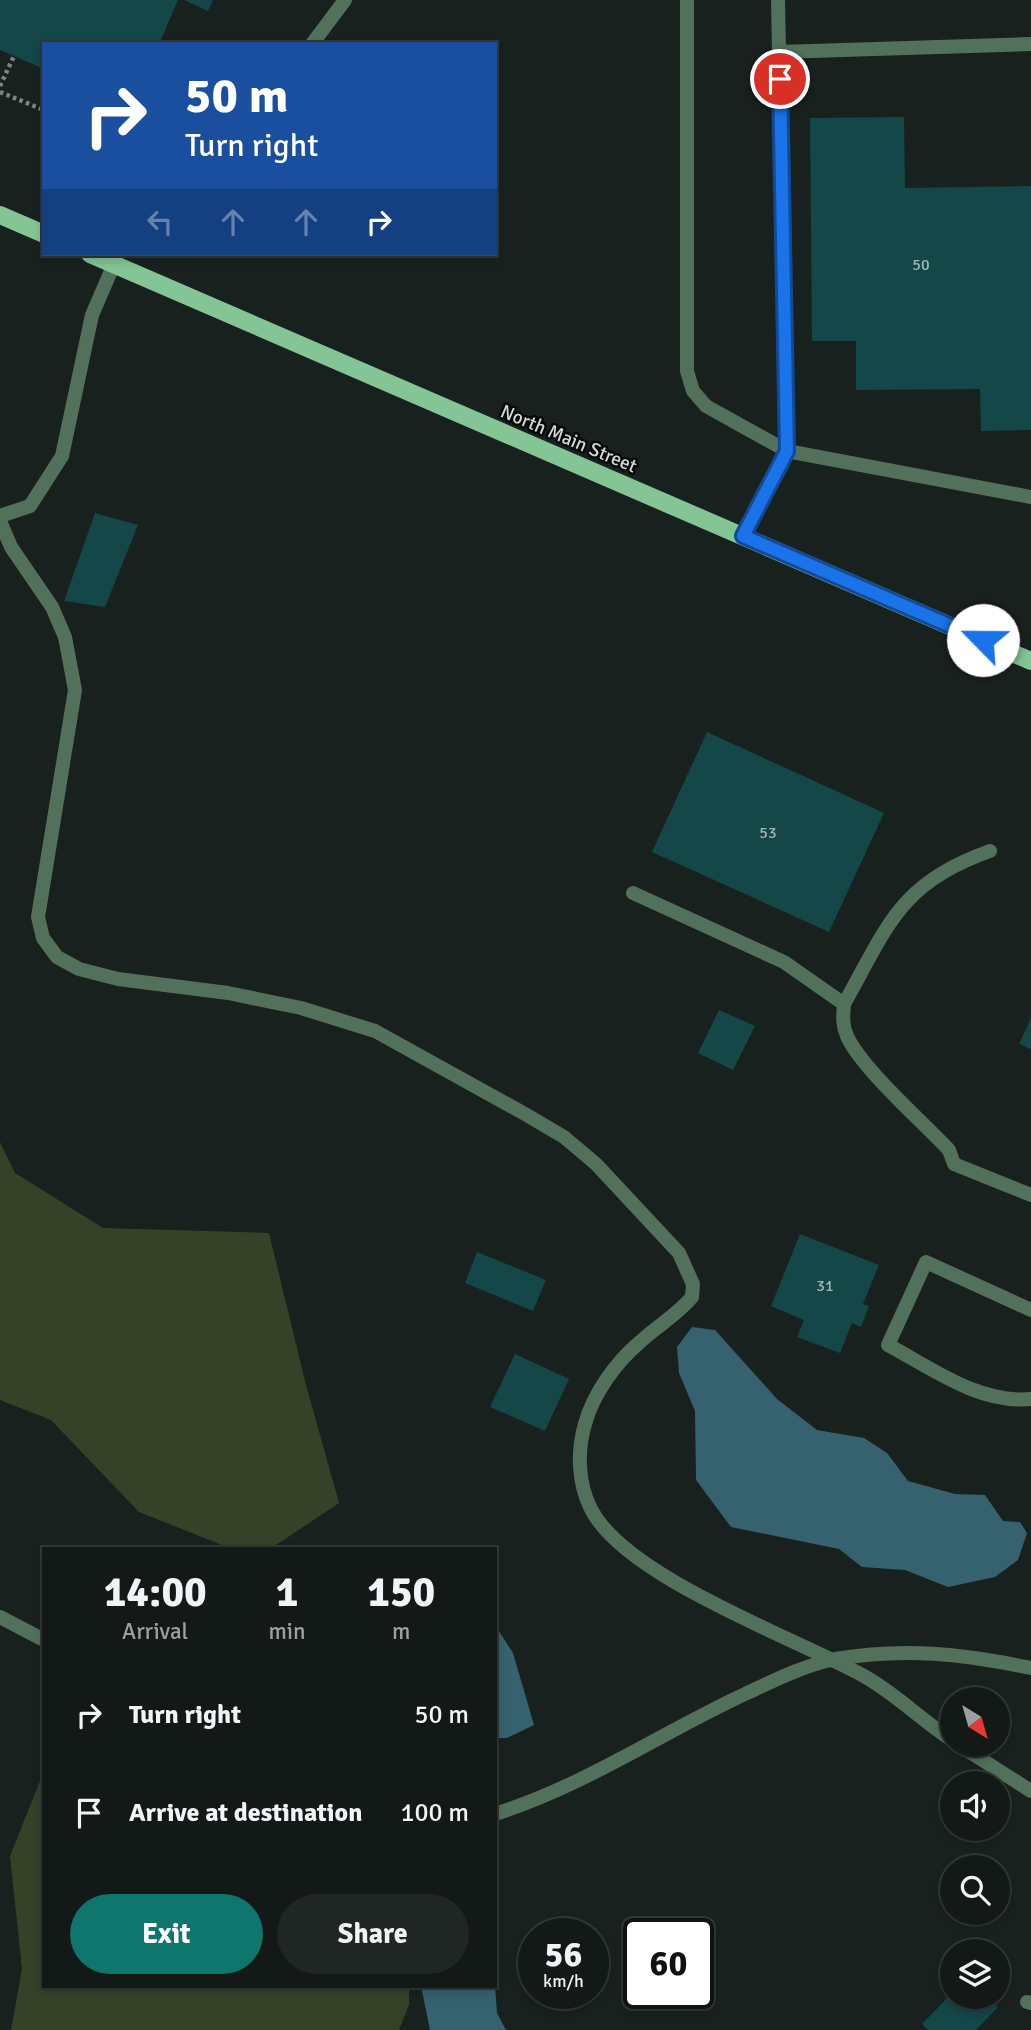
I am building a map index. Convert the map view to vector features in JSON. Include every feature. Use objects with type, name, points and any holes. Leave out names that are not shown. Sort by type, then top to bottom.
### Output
[{"type":"main road","points":[[0,215],[42,233]]},
{"type":"main road","name":"North Main Street","points":[[95,256],[1031,661]]},
{"type":"lane","points":[[314,42],[345,0]]},
{"type":"lane","points":[[687,0],[687,371],[693,391],[706,406],[787,451],[1031,497]]},
{"type":"lane","points":[[743,536],[787,451],[778,0]]},
{"type":"lane","points":[[779,52],[1031,44]]},
{"type":"lane","points":[[114,264],[92,315],[62,456],[30,506],[0,519],[11,547],[52,607],[65,637],[75,690],[38,918],[43,938],[57,957],[79,969],[118,979],[228,993],[301,1008],[375,1031],[564,1137],[596,1164],[679,1253],[693,1284],[692,1297],[680,1311],[632,1349],[618,1364],[597,1396],[585,1424],[580,1451],[581,1481],[590,1509],[607,1531],[673,1580],[882,1687],[922,1721],[940,1732]]},
{"type":"lane","points":[[990,851],[957,863],[928,880],[904,902],[844,1004],[843,1022],[848,1037],[861,1058],[949,1150],[954,1164],[1031,1195]]},
{"type":"lane","points":[[633,893],[784,962],[844,1004]]},
{"type":"lane","points":[[1031,1310],[926,1262],[888,1345],[984,1396],[1008,1402],[1031,1399]]},
{"type":"lane","points":[[0,1617],[42,1639]]},
{"type":"lane","points":[[497,1813],[537,1801],[770,1682],[832,1660],[882,1653],[933,1651],[1031,1668]]},
{"type":"lane","points":[[978,1757],[1031,1791]]},
{"type":"path","points":[[0,86],[14,56]]},
{"type":"path","points":[[0,92],[42,109]]},
{"type":"green space","points":[[0,1142],[15,1173],[103,1228],[269,1233],[306,1385],[339,1503],[273,1547],[227,1547],[139,1512],[51,1420],[0,1400]]},
{"type":"green space","points":[[42,1776],[42,1988],[409,1988],[409,2005],[399,2030],[11,2030],[22,1969],[10,1856]]},
{"type":"water","points":[[692,1327],[715,1330],[777,1399],[817,1430],[864,1438],[887,1453],[908,1481],[955,1494],[985,1495],[1003,1521],[1020,1522],[1027,1533],[1018,1560],[995,1577],[948,1587],[905,1570],[862,1567],[839,1549],[731,1527],[696,1480],[695,1411],[679,1373],[677,1347]]},
{"type":"water","points":[[497,1628],[513,1653],[534,1725],[507,1738],[497,1738]]},
{"type":"water","points":[[421,1988],[495,1988],[497,2013],[506,2030],[430,2030]]},
{"type":"building","points":[[0,0],[178,0],[160,42],[42,42],[42,68],[0,50]]},
{"type":"building","points":[[184,0],[213,0],[208,11]]},
{"type":"building","points":[[904,117],[905,188],[1031,186],[1031,430],[981,431],[980,389],[856,390],[856,341],[812,341],[810,118]]},
{"type":"building","points":[[95,513],[138,525],[105,607],[64,601]]},
{"type":"building","points":[[707,732],[884,813],[829,932],[652,852]]},
{"type":"building","points":[[719,1010],[755,1026],[733,1070],[698,1053]]},
{"type":"building","points":[[1031,1018],[1031,1049],[1019,1044]]},
{"type":"building","points":[[800,1234],[879,1265],[863,1304],[869,1306],[861,1327],[852,1323],[840,1353],[797,1337],[804,1320],[771,1306]]},
{"type":"building","points":[[477,1252],[546,1280],[533,1311],[465,1283]]},
{"type":"building","points":[[515,1354],[569,1379],[545,1431],[490,1407]]},
{"type":"building","points":[[940,2005],[940,2009],[996,2009],[976,2030],[928,2030],[922,2024]]},
{"type":"route","points":[[780,79],[787,451],[743,536],[983,640]]}]
